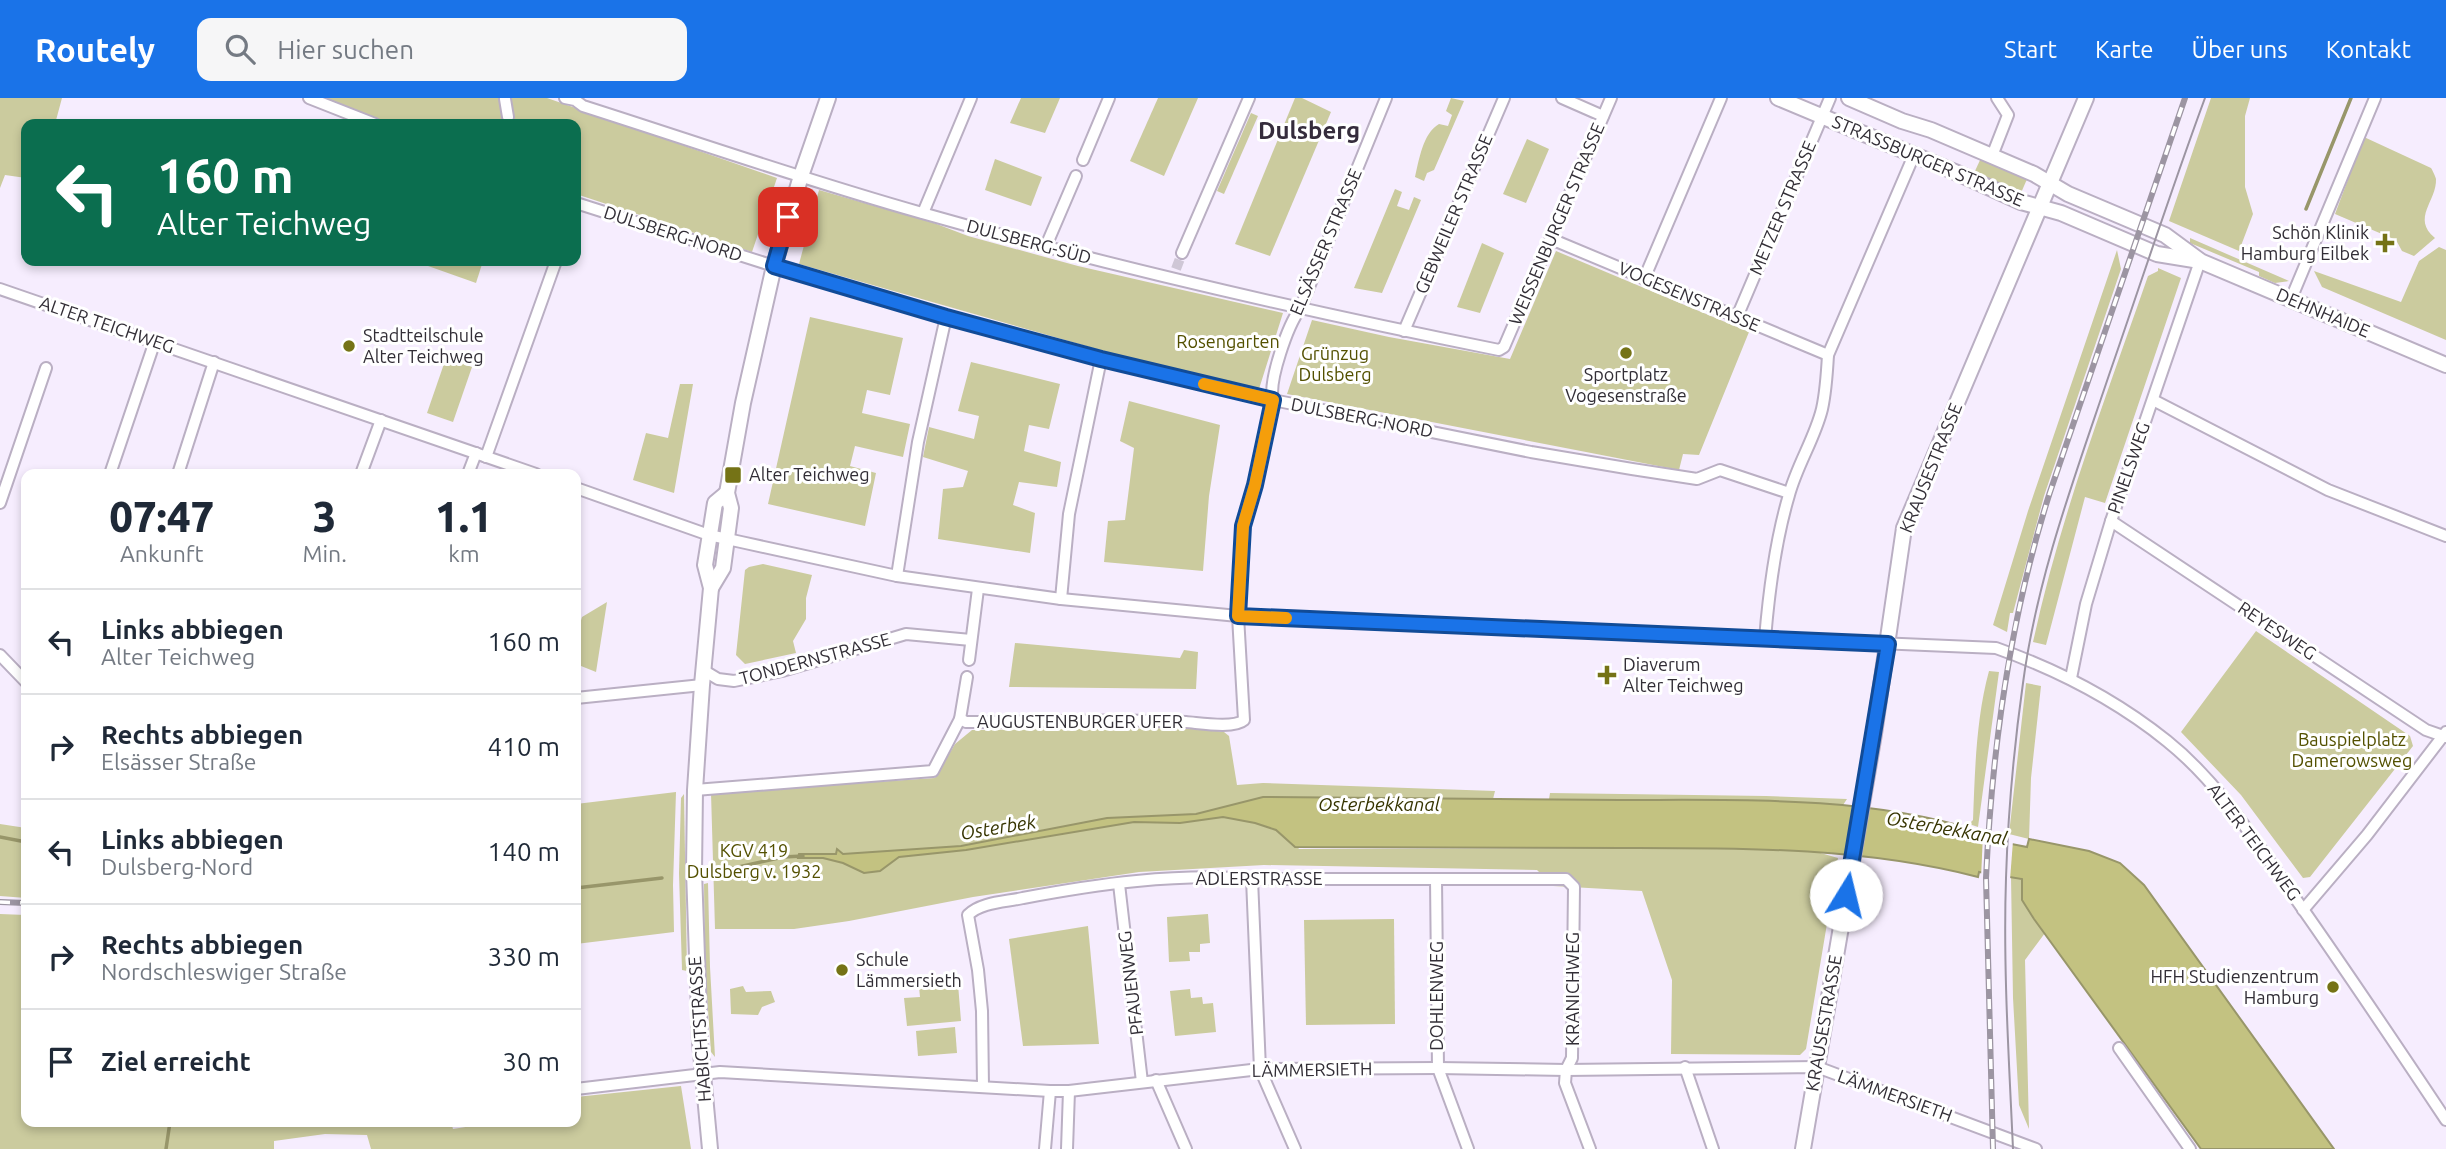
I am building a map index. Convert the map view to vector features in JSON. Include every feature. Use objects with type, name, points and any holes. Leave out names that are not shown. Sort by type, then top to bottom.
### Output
[{"type":"main road","points":[[711,588],[723,568],[731,508],[727,492],[743,402],[774,266],[828,98]]},
{"type":"main road","name":"STRASSBURGER STRASSE","points":[[1778,98],[2021,202],[2039,206]]},
{"type":"main road","name":"STRASSBURGER STRASSE","points":[[1849,98],[2049,182]]},
{"type":"main road","name":"KRAUSESTRASSE","points":[[1803,1149],[1888,644],[1904,528],[2086,98]]},
{"type":"main road","name":"DEHNHAIDE","points":[[2049,182],[2068,194],[2165,235],[2200,261]]},
{"type":"main road","name":"DEHNHAIDE","points":[[2039,206],[2157,254],[2200,261],[2446,365]]},
{"type":"main road","points":[[711,588],[705,565],[709,535],[715,503],[727,492]]},
{"type":"main road","name":"HABICHTSTRASSE","points":[[710,1149],[702,1074],[694,908],[695,790],[711,588]]},
{"type":"street","points":[[309,98],[362,119]]},
{"type":"street","points":[[923,214],[971,98]]},
{"type":"street","points":[[1083,160],[1109,98]]},
{"type":"street","points":[[1182,253],[1249,98]]},
{"type":"street","name":"ELSÄSSER STRASSE","points":[[1244,720],[1238,616],[1243,526],[1255,485],[1273,400],[1271,392],[1274,377],[1294,318],[1386,98]]},
{"type":"street","name":"GEBWEILER STRASSE","points":[[1404,331],[1504,98]]},
{"type":"street","points":[[1562,98],[1603,116]]},
{"type":"street","name":"WEISSENBURGER STRASSE","points":[[1503,349],[1611,98]]},
{"type":"street","points":[[1644,279],[1721,98]]},
{"type":"street","name":"METZER STRASSE","points":[[1737,317],[1830,98]]},
{"type":"street","points":[[1992,156],[2008,115],[1997,98]]},
{"type":"street","points":[[2291,299],[2375,98]]},
{"type":"street","points":[[505,99],[508,117]]},
{"type":"street","name":"DULSBERG-SÜD","points":[[572,99],[583,106],[733,156],[923,214],[1046,246],[1174,274],[1300,309],[1503,349]]},
{"type":"street","points":[[1765,639],[1769,593],[1789,493],[1822,410],[1828,355],[1914,155]]},
{"type":"street","points":[[1046,246],[1076,176]]},
{"type":"street","name":"DULSBERG-NORD","points":[[581,205],[774,266],[1101,359],[1273,400],[1531,452],[1697,479],[1720,470],[1789,493]]},
{"type":"street","name":"VOGESENSTRASSE","points":[[1551,239],[1828,355]]},
{"type":"street","name":"PINELSWEG","points":[[2071,678],[2086,604],[2111,521],[2200,261]]},
{"type":"street","points":[[471,469],[481,455],[554,266]]},
{"type":"street","name":"ALTER TEICHWEG","points":[[0,289],[522,469]]},
{"type":"street","points":[[897,576],[918,442],[946,317]]},
{"type":"street","points":[[112,469],[155,341]]},
{"type":"street","points":[[1061,600],[1069,514],[1101,359]]},
{"type":"street","points":[[180,469],[214,362]]},
{"type":"street","points":[[0,503],[46,368]]},
{"type":"street","points":[[2152,400],[2328,490],[2446,536]]},
{"type":"street","points":[[363,469],[381,420]]},
{"type":"street","name":"ALTER TEICHWEG","points":[[581,490],[709,535],[897,576],[1061,600],[1238,616],[1996,648],[2071,678],[2121,707],[2168,742],[2206,778],[2304,910],[2446,1120]]},
{"type":"street","name":"REYESWEG","points":[[2111,521],[2426,730],[2445,735]]},
{"type":"street","points":[[969,660],[978,589]]},
{"type":"street","name":"TONDERNSTRASSE","points":[[581,697],[702,677],[734,681],[782,671],[906,635],[971,640]]},
{"type":"street","points":[[0,655],[21,677]]},
{"type":"street","points":[[960,719],[967,677]]},
{"type":"street","name":"AUGUSTENBURGER UFER","points":[[695,790],[933,771],[960,719],[966,722],[1180,722],[1231,725],[1240,724],[1244,720]]},
{"type":"street","points":[[2304,910],[2445,735]]},
{"type":"street","name":"ADLERSTRASSE","points":[[983,1086],[982,1011],[978,970],[968,924],[969,914],[979,906],[1059,891],[1224,877],[1554,880]]},
{"type":"street","points":[[1252,879],[1261,1069],[1295,1149]]},
{"type":"street","name":"DOHLENWEG","points":[[1436,879],[1438,1068],[1468,1149]]},
{"type":"street","name":"KRANICHWEG","points":[[1554,880],[1566,879],[1574,887],[1572,1058],[1566,1070],[1565,1083],[1590,1149]]},
{"type":"street","name":"PFAUENWEG","points":[[1119,884],[1142,1082]]},
{"type":"street","points":[[2119,1048],[2190,1149]]},
{"type":"street","points":[[1685,1067],[1713,1149]]},
{"type":"street","name":"LÄMMERSIETH","points":[[581,1088],[720,1072],[1069,1091],[1261,1069],[1816,1067],[2036,1149]]},
{"type":"street","points":[[1156,1080],[1186,1149]]},
{"type":"street","points":[[1045,1149],[1050,1091]]},
{"type":"street","points":[[1067,1149],[1069,1091]]},
{"type":"green space","points":[[0,98],[62,98],[56,119],[21,119],[21,177],[5,175],[0,188]]},
{"type":"green space","points":[[320,98],[547,98],[777,178],[752,252],[581,196],[581,119],[374,119]]},
{"type":"green space","points":[[1021,98],[1060,98],[1045,133],[1010,123]]},
{"type":"green space","points":[[1158,98],[1198,98],[1164,176],[1130,161]]},
{"type":"green space","points":[[1295,98],[1302,98],[1331,112],[1270,256],[1235,244]]},
{"type":"green space","points":[[1451,98],[1464,101],[1434,170],[1427,173],[1424,181],[1415,177],[1422,148],[1434,128],[1439,124],[1448,126],[1452,115],[1446,111]]},
{"type":"green space","points":[[2211,98],[2250,98],[2245,116],[2245,187],[2253,214],[2239,251],[2169,221]]},
{"type":"green space","points":[[1251,113],[1258,116],[1224,194],[1217,191]]},
{"type":"green space","points":[[2364,137],[2431,168],[2435,175],[2435,187],[2425,223],[2435,238],[2414,256],[2402,251],[2396,240],[2335,214]]},
{"type":"green space","points":[[1527,139],[1549,149],[1526,203],[1503,194]]},
{"type":"green space","points":[[1981,158],[2028,177],[2020,195],[1975,171]]},
{"type":"green space","points":[[995,159],[1042,177],[1031,206],[985,190]]},
{"type":"green space","points":[[1395,189],[1402,192],[1397,206],[1409,210],[1414,197],[1421,200],[1382,293],[1354,288]]},
{"type":"green space","name":"Rosengarten","points":[[819,190],[934,223],[968,236],[1078,266],[1283,313],[1259,389],[1107,352],[799,264]]},
{"type":"green space","points":[[2190,238],[2289,281],[2275,283],[2259,276],[2259,272],[2190,243]]},
{"type":"green space","points":[[1482,243],[1504,253],[1480,313],[1457,307]]},
{"type":"green space","points":[[2439,247],[2446,250],[2446,340],[2322,287],[2314,271],[2401,302],[2419,261]]},
{"type":"green space","points":[[2117,250],[2121,269],[2044,496],[2007,632],[1993,625],[2028,511]]},
{"type":"green space","name":"Sportplatz Vogesenstraße","points":[[1556,251],[1749,332],[1699,455],[1683,454],[1679,470],[1287,394],[1312,320],[1510,359]]},
{"type":"green space","points":[[428,266],[481,266],[476,283]]},
{"type":"green space","points":[[2158,268],[2181,278],[2105,503],[2085,497],[2046,645],[2033,642],[2056,549],[2085,458],[2148,276],[2158,271]]},
{"type":"green space","points":[[810,317],[903,338],[890,395],[867,390],[862,413],[910,424],[903,457],[855,446],[850,466],[876,473],[865,526],[768,504]]},
{"type":"green space","points":[[446,358],[472,367],[453,422],[427,413]]},
{"type":"green space","points":[[971,362],[1060,384],[1049,429],[1029,425],[1024,451],[1061,462],[1057,487],[1019,482],[1013,505],[1035,513],[1030,553],[938,539],[943,489],[963,487],[968,471],[923,457],[929,427],[974,439],[979,416],[958,411]]},
{"type":"green space","points":[[680,384],[693,384],[674,493],[633,480],[646,433],[668,438]]},
{"type":"green space","points":[[1129,401],[1220,425],[1209,496],[1203,571],[1104,562],[1108,521],[1125,520],[1134,448],[1120,441]]},
{"type":"green space","points":[[763,564],[812,575],[806,598],[806,619],[793,641],[796,653],[745,664],[736,655],[745,570]]},
{"type":"green space","points":[[607,602],[596,672],[581,666],[582,617]]},
{"type":"green space","name":"Bauspielplatz Damerowsweg","points":[[2256,631],[2410,736],[2413,746],[2310,877],[2303,878],[2241,795],[2181,732]]},
{"type":"green space","points":[[1015,643],[1180,658],[1184,650],[1198,652],[1196,689],[1009,687]]},
{"type":"green space","points":[[1989,671],[1999,672],[1978,827],[1969,824],[1973,820],[1979,726]]},
{"type":"green space","points":[[2026,683],[2041,686],[2031,778],[2029,839],[2009,834]]},
{"type":"green space","name":"KGV 419 Dulsberg v. 1932","points":[[1198,728],[1224,732],[1229,736],[1237,785],[1263,783],[1495,791],[1493,799],[1264,798],[1299,849],[1733,848],[1817,852],[1838,858],[1806,1049],[1800,1055],[1671,1054],[1672,980],[1642,891],[1553,886],[1537,870],[1264,865],[1139,872],[973,897],[794,929],[715,929],[711,793],[935,778],[955,744],[972,730]]},
{"type":"green space","points":[[676,792],[674,932],[581,943],[581,803]]},
{"type":"green space","points":[[1550,793],[1847,799],[1843,805],[1745,800],[1549,799]]},
{"type":"green space","points":[[684,794],[687,971],[682,970],[679,873],[681,798]]},
{"type":"green space","points":[[0,824],[21,827],[21,898],[0,896]]},
{"type":"green space","points":[[2011,877],[2022,879],[2034,919],[2045,933],[2025,960],[2029,1129],[2019,1105],[2013,998]]},
{"type":"green space","points":[[708,883],[715,1057],[711,1052],[705,967],[704,884]]},
{"type":"green space","points":[[0,914],[21,915],[21,1127],[581,1127],[581,1096],[681,1086],[691,1149],[371,1149],[367,1135],[325,1134],[274,1141],[274,1149],[0,1149]]},
{"type":"green space","points":[[1208,914],[1210,943],[1200,944],[1200,952],[1189,952],[1190,961],[1169,962],[1167,917]]},
{"type":"green space","points":[[1394,919],[1395,1024],[1306,1025],[1304,920]]},
{"type":"green space","points":[[1088,926],[1099,1044],[1023,1046],[1009,939]]},
{"type":"green space","points":[[958,984],[961,1021],[907,1026],[904,998],[920,997],[919,987]]},
{"type":"green space","points":[[743,986],[746,992],[771,991],[775,1002],[762,1007],[758,1015],[731,1014],[730,989]]},
{"type":"green space","points":[[1190,989],[1191,998],[1202,997],[1203,1004],[1213,1003],[1216,1032],[1175,1036],[1170,991]]},
{"type":"green space","points":[[955,1027],[957,1053],[918,1056],[916,1031]]},
{"type":"water","name":"Osterbekkanal","points":[[1263,797],[1801,802],[1846,805],[1935,819],[1979,831],[1981,838],[2027,847],[2029,839],[2089,851],[2120,863],[2144,885],[2334,1149],[2201,1149],[2034,919],[2022,900],[2022,879],[1979,872],[1978,877],[1934,867],[1846,855],[1758,849],[1295,847],[1276,830],[1223,817],[1180,823],[1134,822],[966,850],[899,857],[880,871],[864,873],[843,863],[823,858],[798,858],[799,854],[836,854],[837,849],[843,854],[961,846],[1107,818],[1196,814]]},
{"type":"pier","points":[[1983,834],[2013,841],[2010,880],[1981,878]]},
{"type":"waterway","points":[[2306,209],[2351,98]]},
{"type":"waterway","name":"Osterbek","points":[[0,837],[21,841]]},
{"type":"waterway","name":"Osterbek","points":[[716,872],[783,857],[803,856]]},
{"type":"waterway","name":"Osterbek","points":[[581,887],[662,878]]},
{"type":"waterway","points":[[166,1149],[169,1127]]},
{"type":"tunnel","points":[[1176,269],[1182,253]]},
{"type":"tram line","points":[[2013,1149],[2006,980],[2006,878],[2014,756],[2029,643],[2047,566],[2071,489],[2205,98]]},
{"type":"railway","points":[[1993,1149],[1986,878],[1993,780],[2005,683],[2024,587],[2050,492],[2185,98]]},
{"type":"railway","points":[[0,902],[21,903]]},
{"type":"slow traffic","points":[[1204,384],[1273,400],[1255,485],[1243,526],[1238,616],[1286,618]]},
{"type":"place","name":"Schön Klinik Hamburg Eilbek","points":[[2385,243]]},
{"type":"place","name":"Stadtteilschule Alter Teichweg","points":[[349,346]]},
{"type":"place","name":"Sportplatz Vogesenstraße","points":[[1626,353]]},
{"type":"place","name":"Alter Teichweg","points":[[733,475]]},
{"type":"place","name":"Diaverum Alter Teichweg","points":[[1607,675]]},
{"type":"place","name":"Schule Lämmersieth","points":[[842,970]]},
{"type":"place","name":"HFH Studienzentrum Hamburg","points":[[2333,987]]},
{"type":"district","name":"Dulsberg","points":[[1309,131]]},
{"type":"route","points":[[788,217],[774,266],[1101,359],[1273,400],[1255,485],[1243,526],[1238,616],[1888,644],[1846,895]]},
{"type":"park label","name":"Grünzug Dulsberg","points":[[1335,364]]}]
